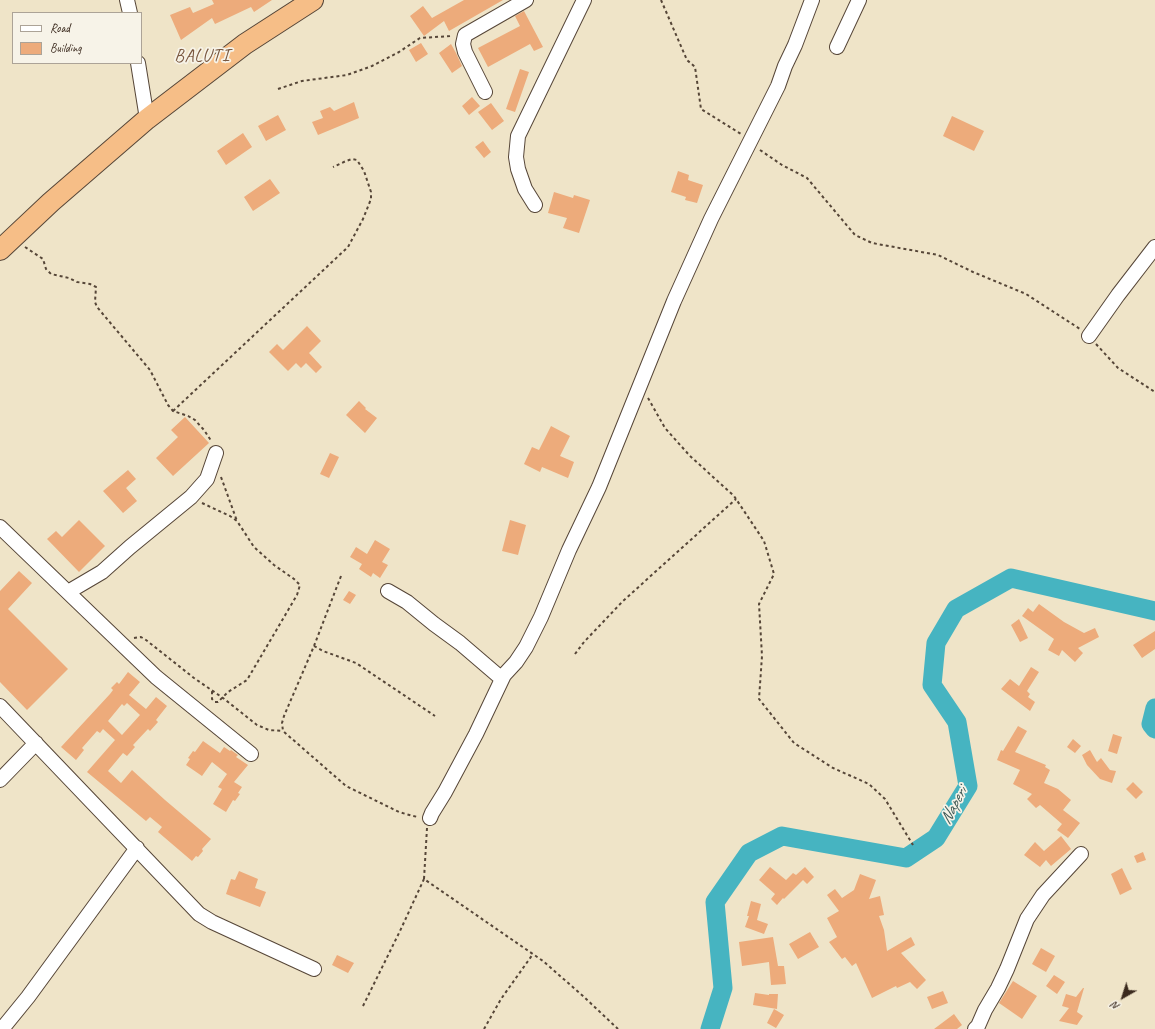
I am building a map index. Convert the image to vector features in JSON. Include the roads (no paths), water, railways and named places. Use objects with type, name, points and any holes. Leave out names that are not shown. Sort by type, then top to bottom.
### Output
[{"type":"highway","points":[[6,245],[51,202],[147,119],[245,44],[313,0]]},
{"type":"street","points":[[128,0],[130,12]]},
{"type":"street","points":[[485,92],[465,52],[463,44],[465,35],[526,0]]},
{"type":"street","points":[[535,205],[525,189],[518,169],[516,157],[518,136],[584,0]]},
{"type":"street","points":[[430,818],[476,734],[504,675],[516,662],[526,647],[541,617],[569,550],[599,487],[674,301],[699,246],[778,86],[812,0]]},
{"type":"street","points":[[837,47],[859,0]]},
{"type":"street","points":[[138,64],[147,119]]},
{"type":"street","points":[[1089,336],[1155,247]]},
{"type":"street","points":[[68,592],[102,572],[190,498],[207,479],[216,453]]},
{"type":"street","points":[[0,527],[156,677],[252,754]]},
{"type":"street","points":[[388,591],[408,602],[434,624],[460,642],[502,679]]},
{"type":"street","points":[[0,706],[206,919],[314,969]]},
{"type":"street","points":[[0,780],[36,743]]},
{"type":"street","points":[[2,1029],[137,848]]},
{"type":"street","points":[[978,1028],[985,1010],[1008,969],[1027,919],[1043,895],[1081,854]]},
{"type":"waterway","name":"Naperi","points":[[710,1029],[723,988],[715,902],[749,853],[782,836],[906,858],[936,838],[968,786],[957,722],[932,685],[936,643],[956,609],[1011,578],[1155,611]]},
{"type":"waterway","name":"Naperi","points":[[1155,708],[1151,724],[1155,729]]},
{"type":"district","name":"BALUTI","points":[[202,56]]}]
